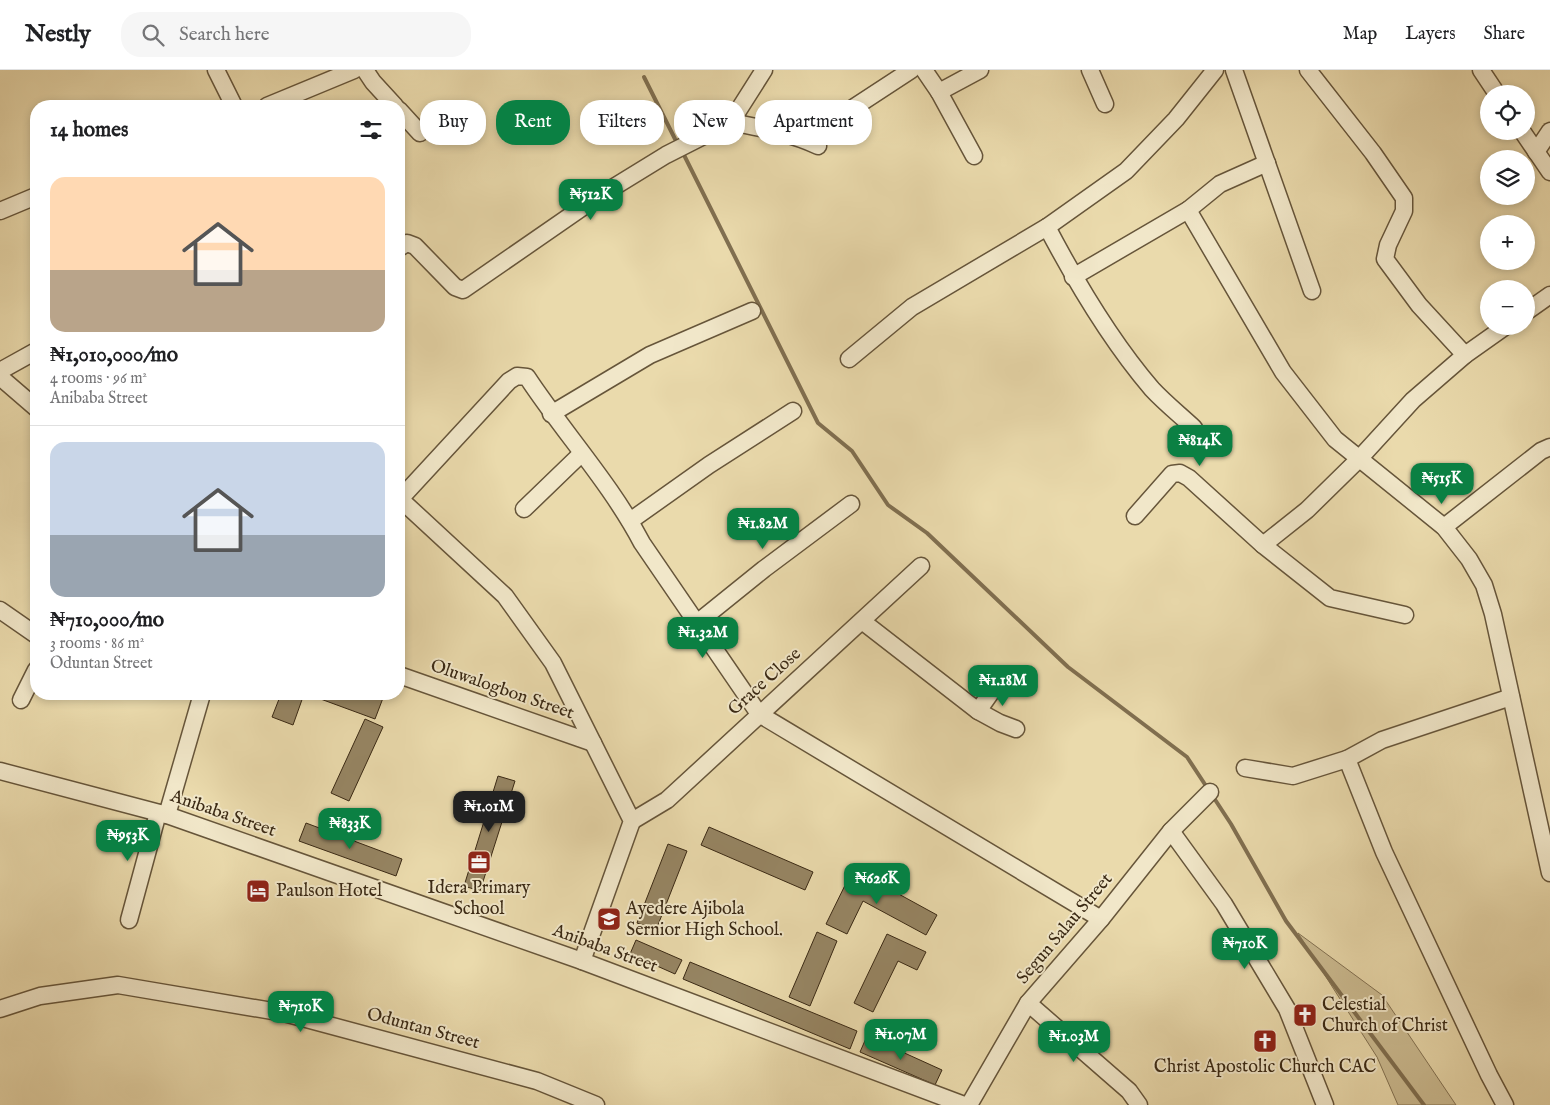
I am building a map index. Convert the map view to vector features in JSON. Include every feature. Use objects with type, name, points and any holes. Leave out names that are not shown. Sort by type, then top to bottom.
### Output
[{"type":"street","points":[[216,70],[231,100]]},
{"type":"street","points":[[282,100],[354,70]]},
{"type":"street","points":[[365,70],[390,100]]},
{"type":"street","points":[[745,100],[764,70]]},
{"type":"street","points":[[866,100],[911,70]]},
{"type":"street","points":[[924,70],[939,92],[974,156]]},
{"type":"street","points":[[939,92],[980,70]]},
{"type":"street","points":[[1090,70],[1106,104]]},
{"type":"street","points":[[849,359],[912,307],[1047,227],[1126,171],[1176,119],[1215,70]]},
{"type":"street","points":[[1234,70],[1312,291]]},
{"type":"street","points":[[1308,70],[1373,153],[1404,198],[1404,211],[1388,245],[1385,259],[1418,305],[1465,355]]},
{"type":"street","points":[[1484,72],[1492,85]]},
{"type":"street","points":[[405,117],[420,133]]},
{"type":"street","points":[[745,125],[798,137],[818,146]]},
{"type":"street","points":[[1536,152],[1550,131]]},
{"type":"street","points":[[1528,140],[1550,172]]},
{"type":"street","points":[[405,244],[407,243],[415,246],[455,288],[463,290],[604,193],[686,145]]},
{"type":"street","points":[[1074,277],[1188,210],[1220,184],[1267,163]]},
{"type":"street","points":[[0,211],[30,198]]},
{"type":"street","points":[[1188,210],[1283,372],[1335,439],[1444,527],[1469,559],[1484,585],[1493,614],[1550,873]]},
{"type":"street","points":[[1047,227],[1074,277],[1132,364],[1153,390],[1194,428]]},
{"type":"street","points":[[1535,306],[1550,295]]},
{"type":"street","points":[[551,414],[650,355],[752,311]]},
{"type":"street","points":[[1263,545],[1307,510],[1359,459],[1413,400],[1465,355],[1493,335]]},
{"type":"street","points":[[0,371],[30,354]]},
{"type":"street","points":[[405,492],[509,381],[518,376],[527,377],[551,414],[630,521],[642,543],[759,714],[1101,919]]},
{"type":"street","points":[[0,377],[30,403]]},
{"type":"street","points":[[630,521],[709,465],[793,411]]},
{"type":"street","points":[[1444,527],[1542,451],[1550,447]]},
{"type":"street","points":[[524,509],[581,454]]},
{"type":"street","points":[[1135,516],[1172,474],[1180,473],[1263,545],[1330,598],[1405,615]]},
{"type":"street","points":[[405,504],[505,596],[553,663],[632,821],[582,961]]},
{"type":"street","points":[[697,623],[764,569],[851,504]]},
{"type":"street","name":"Grace Close","points":[[632,821],[667,800],[921,566]]},
{"type":"street","points":[[0,610],[30,631]]},
{"type":"street","points":[[862,621],[978,711],[1000,724],[1016,729]]},
{"type":"street","name":"Oluwalogbon Street","points":[[405,677],[593,743]]},
{"type":"street","points":[[978,711],[1002,678]]},
{"type":"street","points":[[21,700],[30,682]]},
{"type":"street","points":[[1245,768],[1294,776],[1347,760],[1382,740],[1511,698]]},
{"type":"street","points":[[129,920],[200,700]]},
{"type":"street","points":[[1347,760],[1384,852],[1484,1066],[1505,1105]]},
{"type":"street","name":"Anibaba Street","points":[[0,771],[162,814],[582,961],[964,1105]]},
{"type":"street","name":"Segun Salau Street","points":[[969,1105],[1028,1003],[1101,919],[1171,831],[1210,792]]},
{"type":"street","points":[[1171,831],[1224,904],[1287,1009],[1325,1105]]},
{"type":"street","name":"Oduntan Street","points":[[0,1009],[40,996],[118,985],[284,1012],[537,1081],[596,1105]]},
{"type":"street","points":[[1028,1003],[1129,1091],[1139,1105]]},
{"type":"shaded area","points":[[1298,933],[1382,995],[1456,1105],[1398,1105],[1377,1057]]},
{"type":"building","points":[[279,700],[302,700],[293,725],[272,717]]},
{"type":"building","points":[[323,700],[382,700],[375,719]]},
{"type":"building","points":[[365,719],[383,727],[349,801],[331,793]]},
{"type":"building","points":[[498,776],[515,781],[480,891],[464,886]]},
{"type":"building","points":[[306,823],[402,859],[396,876],[299,841]]},
{"type":"building","points":[[709,827],[813,872],[805,890],[701,845]]},
{"type":"building","points":[[668,844],[687,851],[656,930],[637,923]]},
{"type":"building","points":[[853,869],[937,915],[926,935],[863,901],[847,934],[826,924]]},
{"type":"building","points":[[817,932],[837,941],[810,1006],[789,997]]},
{"type":"building","points":[[887,934],[926,952],[917,970],[898,961],[873,1012],[854,1003]]},
{"type":"building","points":[[636,940],[682,960],[675,974],[630,954]]},
{"type":"building","points":[[690,962],[857,1031],[850,1049],[683,979]]},
{"type":"building","points":[[867,1036],[942,1070],[935,1085],[860,1052]]},
{"type":"waterway","points":[[644,77],[674,137]]},
{"type":"waterway","points":[[682,151],[818,423],[852,451],[888,505],[927,533],[1068,667],[1187,757],[1208,789]]},
{"type":"waterway","points":[[1212,795],[1231,824],[1286,921],[1424,1105]]},
{"type":"place","name":"Idera Primary School","points":[[479,862]]},
{"type":"place","name":"Paulson Hotel","points":[[258,891]]},
{"type":"place","name":"Ayedere Ajibola Sernior High School.","points":[[609,919]]},
{"type":"place","name":"Celestial Church of Christ","points":[[1305,1015]]},
{"type":"place","name":"Christ Apostolic Church CAC","points":[[1265,1041]]}]
